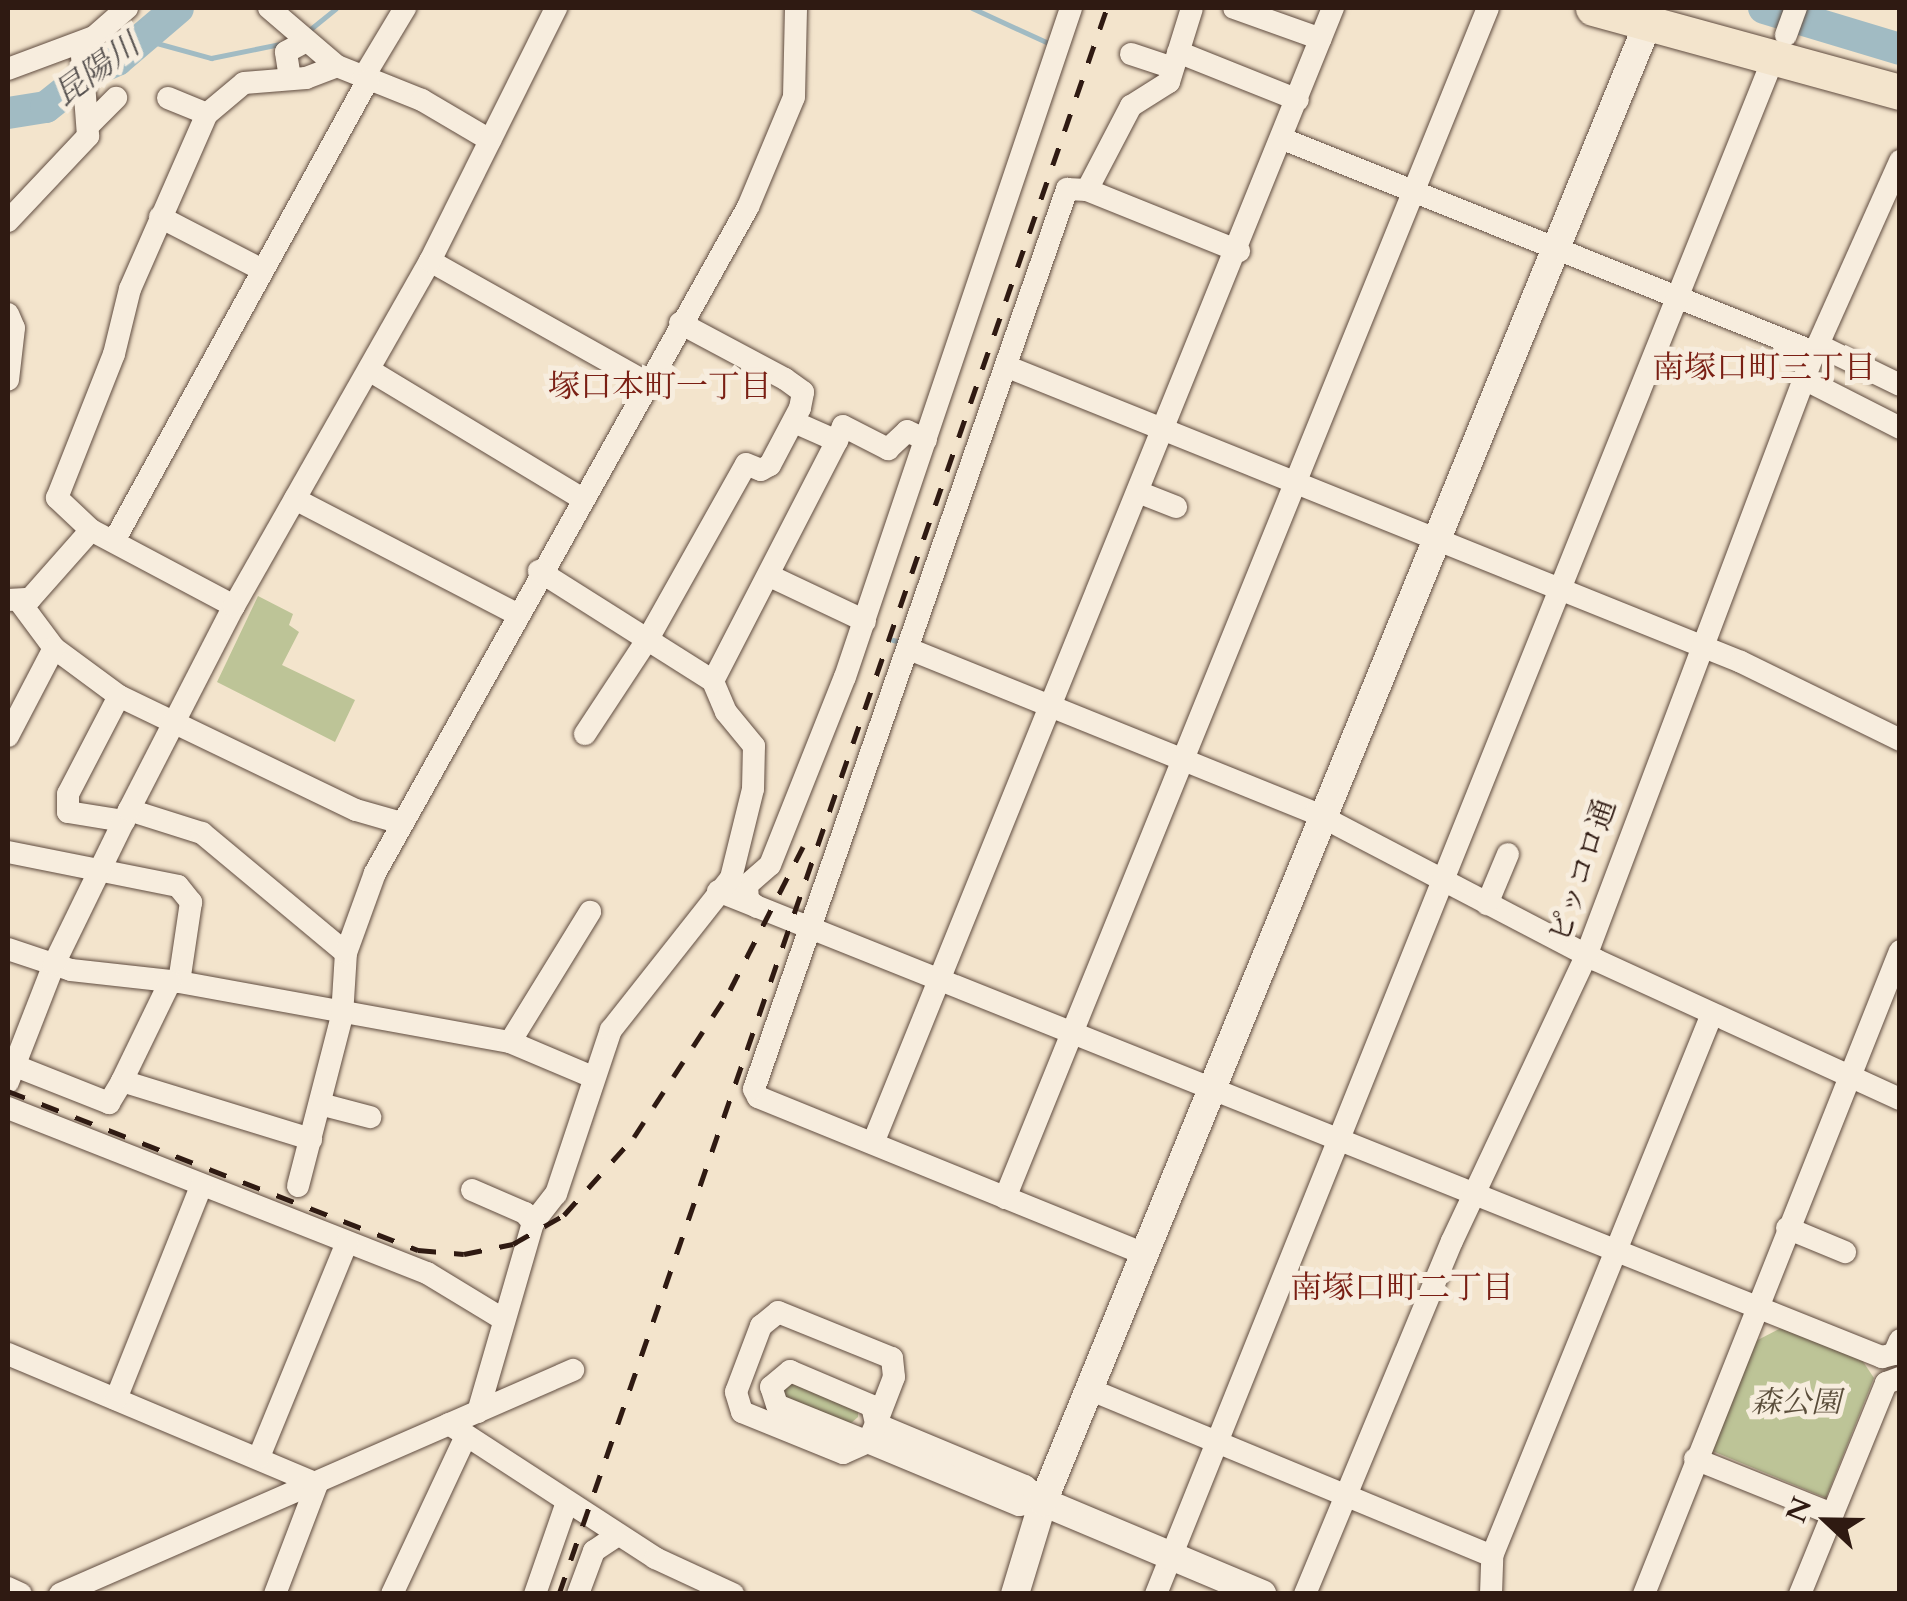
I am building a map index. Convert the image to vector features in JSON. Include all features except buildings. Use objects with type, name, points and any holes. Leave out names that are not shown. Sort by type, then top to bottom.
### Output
[{"type":"main road","points":[[1593,8],[1648,22],[1788,26],[1900,92]]},
{"type":"main road","points":[[1681,8],[1788,26],[1900,71]]},
{"type":"street","points":[[8,69],[81,43],[128,8]]},
{"type":"street","points":[[269,8],[337,66],[422,100],[490,140]]},
{"type":"street","points":[[114,541],[259,268],[298,213],[405,8]]},
{"type":"street","points":[[8,852],[100,870],[170,883],[186,893],[191,902],[175,982],[110,1103],[10,1070],[54,964],[100,870],[127,815],[234,606],[430,261],[556,8]]},
{"type":"street","points":[[298,1186],[342,1016],[346,953],[398,822],[748,207],[794,96],[796,8]]},
{"type":"street","points":[[757,907],[748,900],[747,885],[770,864],[865,621],[1071,8]]},
{"type":"street","points":[[1087,190],[1131,106],[1169,82],[1192,8]]},
{"type":"street","points":[[1234,8],[1321,39]]},
{"type":"street","points":[[873,1143],[1239,251],[1333,8]]},
{"type":"street","points":[[1005,1198],[1078,1031],[1488,8]]},
{"type":"street","points":[[1014,1594],[1043,1502],[1217,1087],[1648,22]]},
{"type":"street","points":[[1156,1594],[1167,1554],[1212,1442],[1788,26]]},
{"type":"street","points":[[290,78],[286,52],[301,39]]},
{"type":"street","points":[[8,221],[53,180],[88,136],[81,43]]},
{"type":"street","points":[[1132,54],[1175,60],[1298,100]]},
{"type":"street","points":[[234,606],[91,530],[57,498],[160,217],[207,114],[237,86],[337,66]]},
{"type":"street","points":[[90,124],[116,98]]},
{"type":"street","points":[[168,98],[207,114]]},
{"type":"street","points":[[1284,139],[1900,385]]},
{"type":"street","name":"ピッコロ通","points":[[1305,1594],[1476,1195],[1589,946],[1804,379],[1900,161]]},
{"type":"street","points":[[1147,1255],[758,1097],[754,1089],[812,925],[810,915],[911,643],[1067,189],[1087,190],[1239,251]]},
{"type":"street","points":[[160,217],[259,268]]},
{"type":"street","points":[[430,261],[646,382]]},
{"type":"street","points":[[8,314],[14,328],[8,380]]},
{"type":"street","points":[[585,734],[649,637],[746,464],[761,470],[770,465],[794,422],[803,392],[680,323]]},
{"type":"street","points":[[1008,366],[1700,646],[1900,740]]},
{"type":"street","points":[[370,370],[581,498]]},
{"type":"street","points":[[1804,379],[1900,428]]},
{"type":"street","points":[[794,422],[837,441]]},
{"type":"street","points":[[713,681],[772,577],[843,426],[888,449],[907,431],[926,440]]},
{"type":"street","points":[[1138,492],[1176,507]]},
{"type":"street","points":[[295,499],[516,613]]},
{"type":"street","points":[[13,600],[30,599],[91,530]]},
{"type":"street","points":[[501,1318],[533,1223],[556,1194],[611,1030],[718,892],[742,853],[754,746],[726,712],[713,681],[539,571]]},
{"type":"street","points":[[772,577],[865,621]]},
{"type":"street","points":[[13,600],[54,648],[119,696],[356,810],[398,822]]},
{"type":"street","points":[[911,643],[1186,756],[1326,819],[1440,880],[1490,898],[1589,946],[1712,1014],[1852,1066],[1900,1099]]},
{"type":"street","points":[[8,736],[54,648]]},
{"type":"street","points":[[119,696],[68,794],[68,812],[127,815],[202,833],[346,953]]},
{"type":"street","points":[[751,799],[795,806]]},
{"type":"street","points":[[742,853],[750,864],[770,864]]},
{"type":"street","points":[[1490,898],[1508,854]]},
{"type":"street","points":[[718,892],[942,976],[1882,1357],[1894,1354],[1900,1340]]},
{"type":"street","points":[[510,1042],[590,912]]},
{"type":"street","points":[[8,949],[54,964],[510,1042],[593,1077]]},
{"type":"street","points":[[1644,1594],[1900,951]]},
{"type":"street","points":[[1491,1594],[1492,1556],[1712,1014]]},
{"type":"street","points":[[122,1081],[311,1139]]},
{"type":"street","points":[[320,1104],[370,1117]]},
{"type":"street","points":[[8,1108],[427,1272],[501,1318],[506,1326],[478,1412]]},
{"type":"street","points":[[116,1399],[202,1186]]},
{"type":"street","points":[[472,1190],[525,1213],[533,1223]]},
{"type":"street","points":[[1787,1228],[1844,1252]]},
{"type":"street","points":[[259,1457],[347,1242]]},
{"type":"street","points":[[784,1313],[892,1358],[894,1377],[872,1433],[848,1454],[742,1412],[736,1392],[766,1318],[784,1313]]},
{"type":"street","points":[[8,1354],[317,1484]]},
{"type":"street","points":[[60,1594],[317,1484],[458,1430],[478,1412],[574,1370]]},
{"type":"street","points":[[1800,1594],[1886,1384],[1900,1378]]},
{"type":"street","points":[[1090,1389],[1492,1556]]},
{"type":"street","points":[[458,1430],[698,1587],[734,1594]]},
{"type":"street","points":[[392,1594],[458,1430]]},
{"type":"street","points":[[872,1433],[1019,1505],[1043,1502],[1262,1594]]},
{"type":"street","points":[[1695,1459],[1832,1514]]},
{"type":"street","points":[[274,1594],[317,1484]]},
{"type":"street","points":[[535,1594],[567,1502]]},
{"type":"street","points":[[578,1594],[594,1550],[618,1534]]},
{"type":"street","points":[[8,1588],[21,1594]]},
{"type":"green space","points":[[258,596],[293,614],[289,625],[299,632],[282,665],[355,700],[335,742],[217,682]]},
{"type":"green space","name":"森公園","points":[[1781,1328],[1862,1360],[1874,1378],[1826,1498],[1710,1450],[1752,1343]]},
{"type":"green space","points":[[789,1382],[858,1411],[858,1417],[850,1424],[787,1400],[782,1388]]},
{"type":"waterway","name":"昆陽川","points":[[8,113],[46,107],[90,72],[117,60],[178,8]]},
{"type":"waterway","points":[[308,31],[336,8]]},
{"type":"waterway","points":[[972,8],[1048,43]]},
{"type":"waterway","points":[[1764,8],[1900,49]]},
{"type":"waterway","points":[[142,39],[211,58],[285,43]]},
{"type":"waterway","points":[[893,640],[897,641]]},
{"type":"railway","points":[[559,1594],[1107,8]]},
{"type":"railway","points":[[8,1091],[418,1250],[464,1254],[513,1244],[564,1215],[634,1137],[730,990],[803,847]]},
{"type":"district","name":"南塚口町三丁目","points":[[1764,368]]},
{"type":"district","name":"塚口本町一丁目","points":[[660,387]]},
{"type":"district","name":"南塚口町二丁目","points":[[1402,1288]]}]
